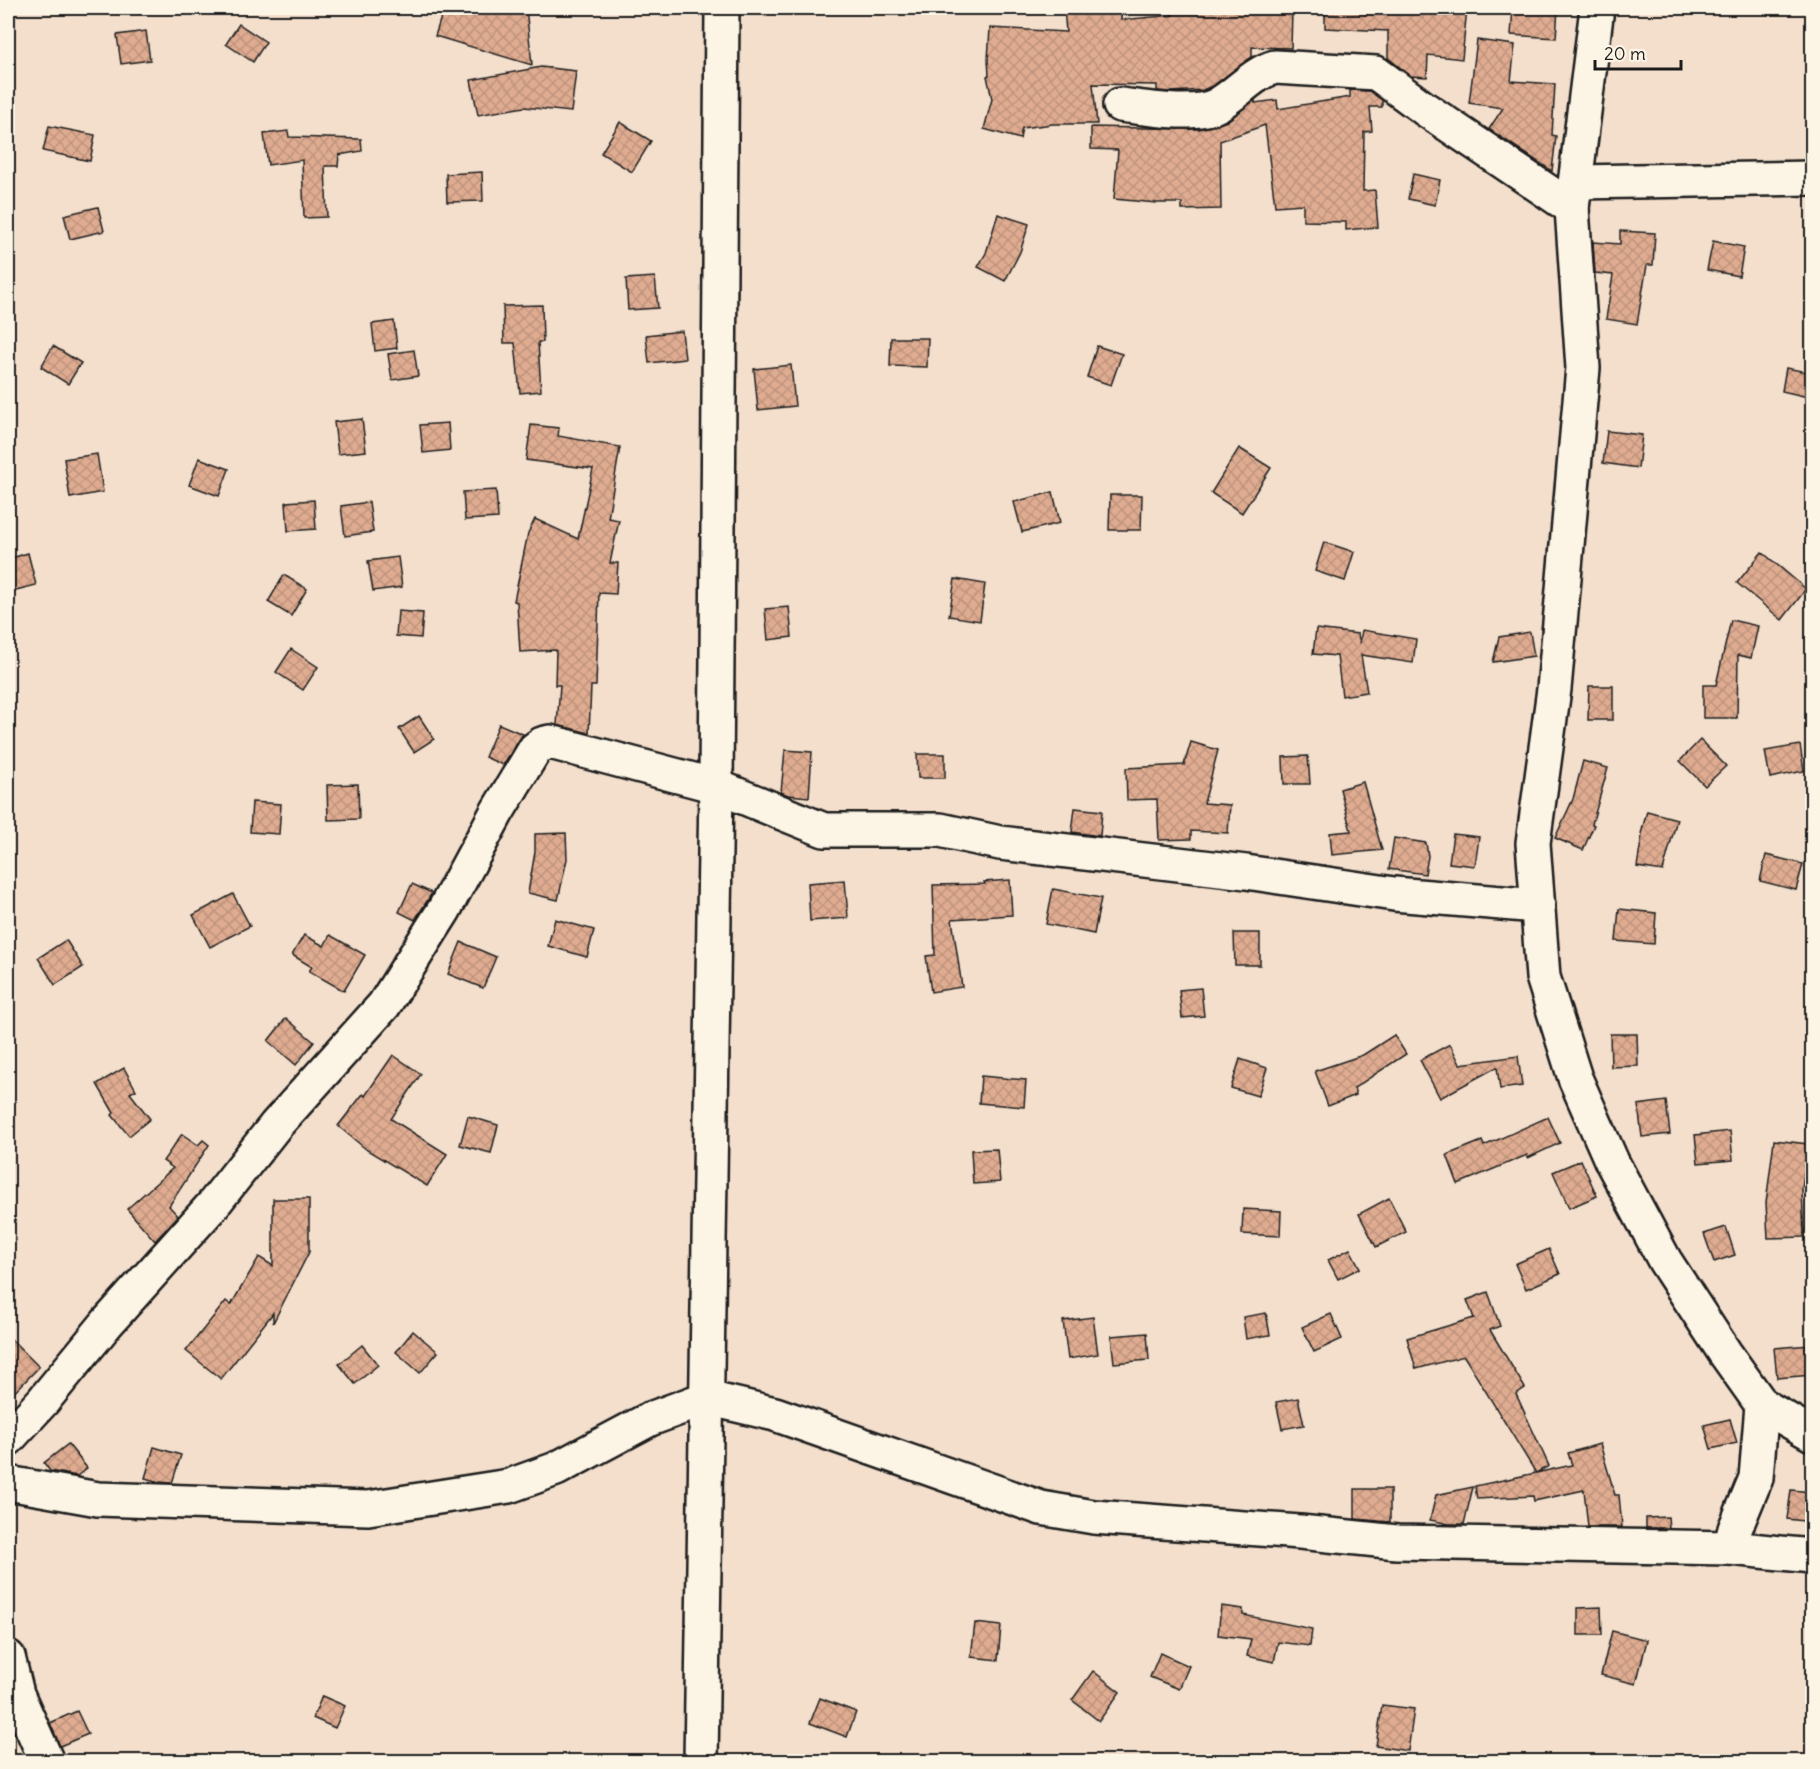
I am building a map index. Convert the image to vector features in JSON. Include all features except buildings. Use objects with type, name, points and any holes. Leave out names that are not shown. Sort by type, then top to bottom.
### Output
[{"type":"street","points":[[701,1761],[716,786],[722,8]]},
{"type":"street","points":[[1597,8],[1574,195],[1583,368],[1554,689],[1533,843],[1543,977],[1575,1078],[1607,1152],[1665,1261],[1762,1406],[1812,1434]]},
{"type":"street","points":[[1120,105],[1160,110],[1200,110],[1216,106],[1238,88],[1275,67],[1376,73],[1425,110],[1574,195],[1812,178]]},
{"type":"street","points":[[8,1439],[43,1401],[107,1323],[212,1206],[276,1125],[384,1005],[444,910],[497,812],[535,749],[542,744],[550,742],[716,786],[824,830],[940,830],[1000,843],[1246,872],[1394,894],[1538,906]]},
{"type":"street","points":[[8,1483],[98,1499],[368,1508],[509,1486],[556,1469],[650,1419],[707,1398],[776,1414],[1041,1508],[1094,1517],[1300,1532],[1397,1542],[1730,1548],[1812,1556]]},
{"type":"street","points":[[1730,1548],[1735,1529],[1756,1478],[1762,1406]]},
{"type":"street","points":[[8,1657],[17,1694],[47,1761]]}]
